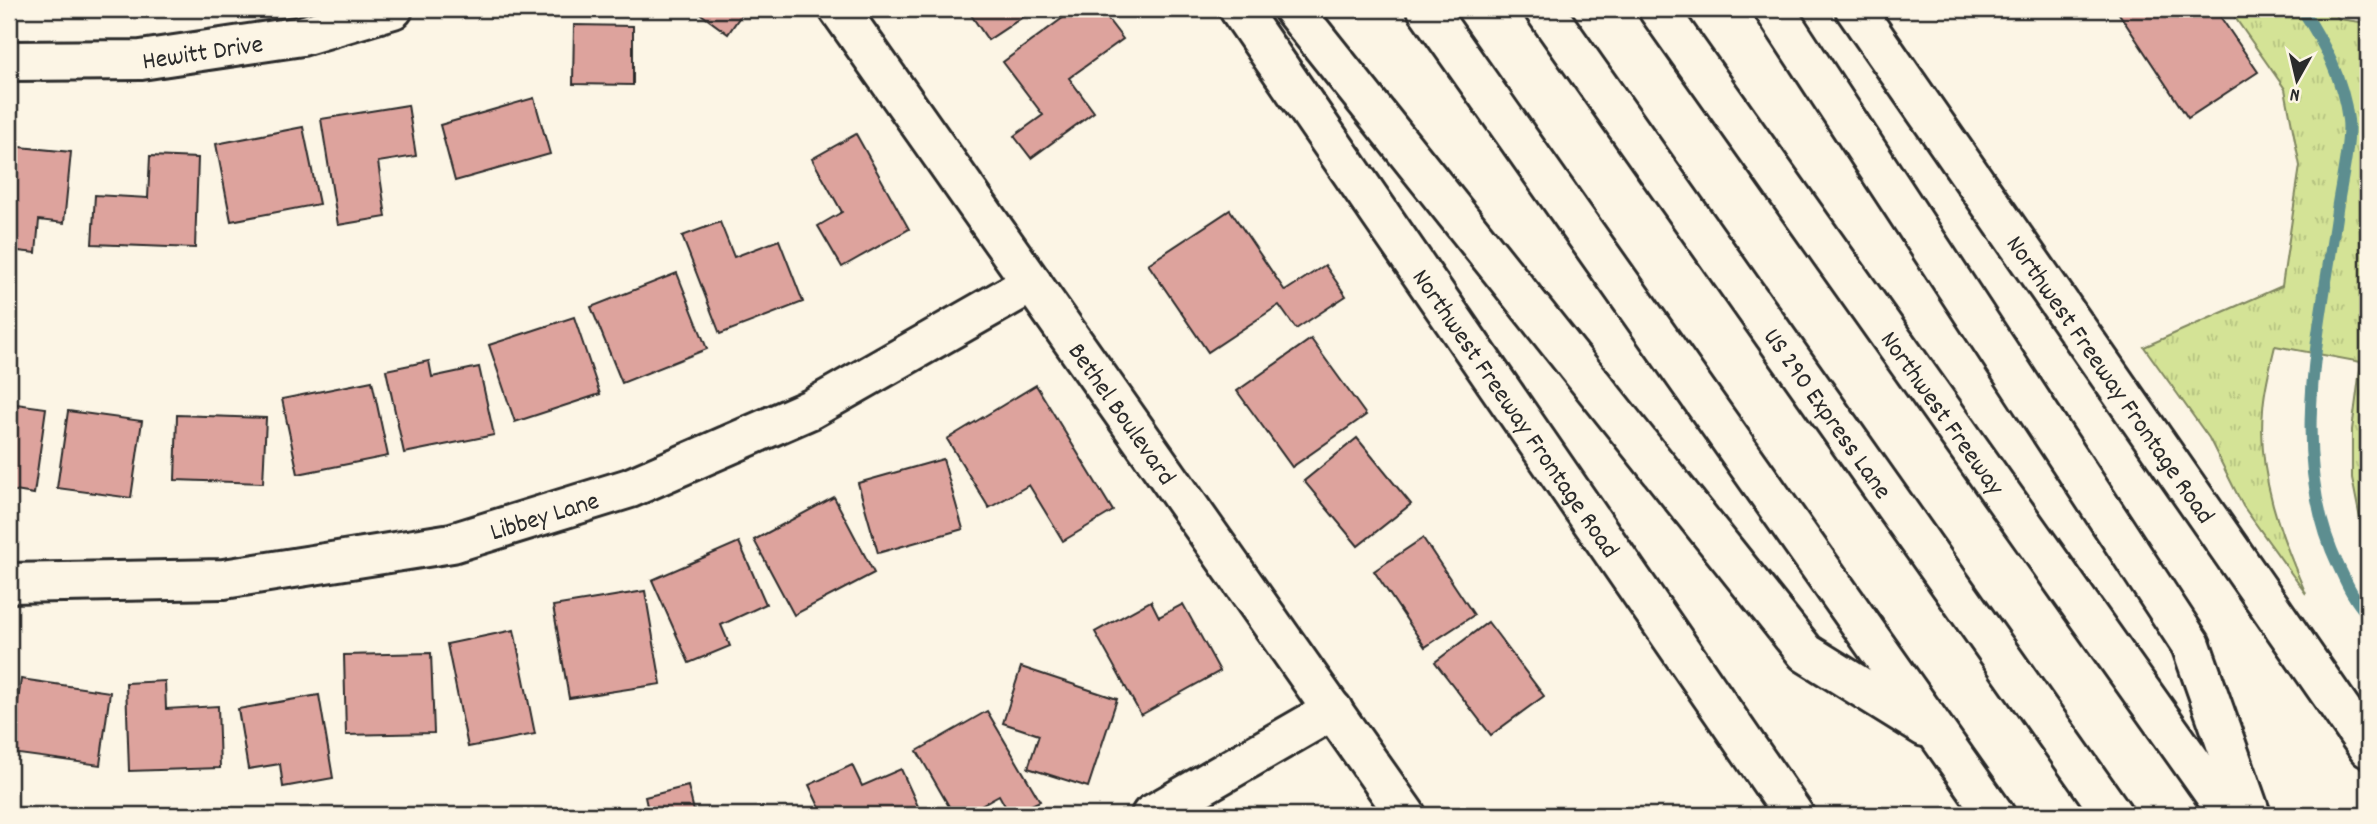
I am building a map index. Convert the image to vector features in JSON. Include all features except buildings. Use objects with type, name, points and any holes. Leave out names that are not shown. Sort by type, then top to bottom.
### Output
[{"type":"main road","name":"Hewitt Drive","points":[[9,61],[141,60],[302,36],[393,9]]},
{"type":"main road","name":"Bethel Boulevard","points":[[839,9],[1406,815]]},
{"type":"main road","name":"Northwest Freeway Frontage Road","points":[[1239,9],[1794,815]]},
{"type":"main road","points":[[1293,9],[1807,653],[1939,736]]},
{"type":"main road","points":[[1427,9],[1996,815]]},
{"type":"main road","name":"US 290 Express Lane","points":[[1544,9],[2113,815]]},
{"type":"main road","name":"Northwest Freeway","points":[[1658,9],[2229,815]]},
{"type":"main road","points":[[1774,9],[2190,645],[2251,815]]},
{"type":"main road","name":"Northwest Freeway Frontage Road","points":[[1855,9],[2368,748]]},
{"type":"main road","name":"Libbey Lane","points":[[9,583],[224,579],[452,544],[630,488],[811,409],[1032,283]]},
{"type":"main road","points":[[1151,815],[1333,710]]},
{"type":"green space","points":[[2229,9],[2331,9],[2339,19],[2368,23],[2368,547],[2352,478],[2352,430],[2361,362],[2275,346],[2264,402],[2262,434],[2267,481],[2280,528],[2306,594],[2243,506],[2209,438],[2144,347],[2282,286],[2300,166],[2285,89]]},
{"type":"waterway","points":[[2302,9],[2325,48],[2337,76],[2349,129],[2312,390],[2314,479],[2322,523],[2338,565],[2355,598],[2368,615]]}]
